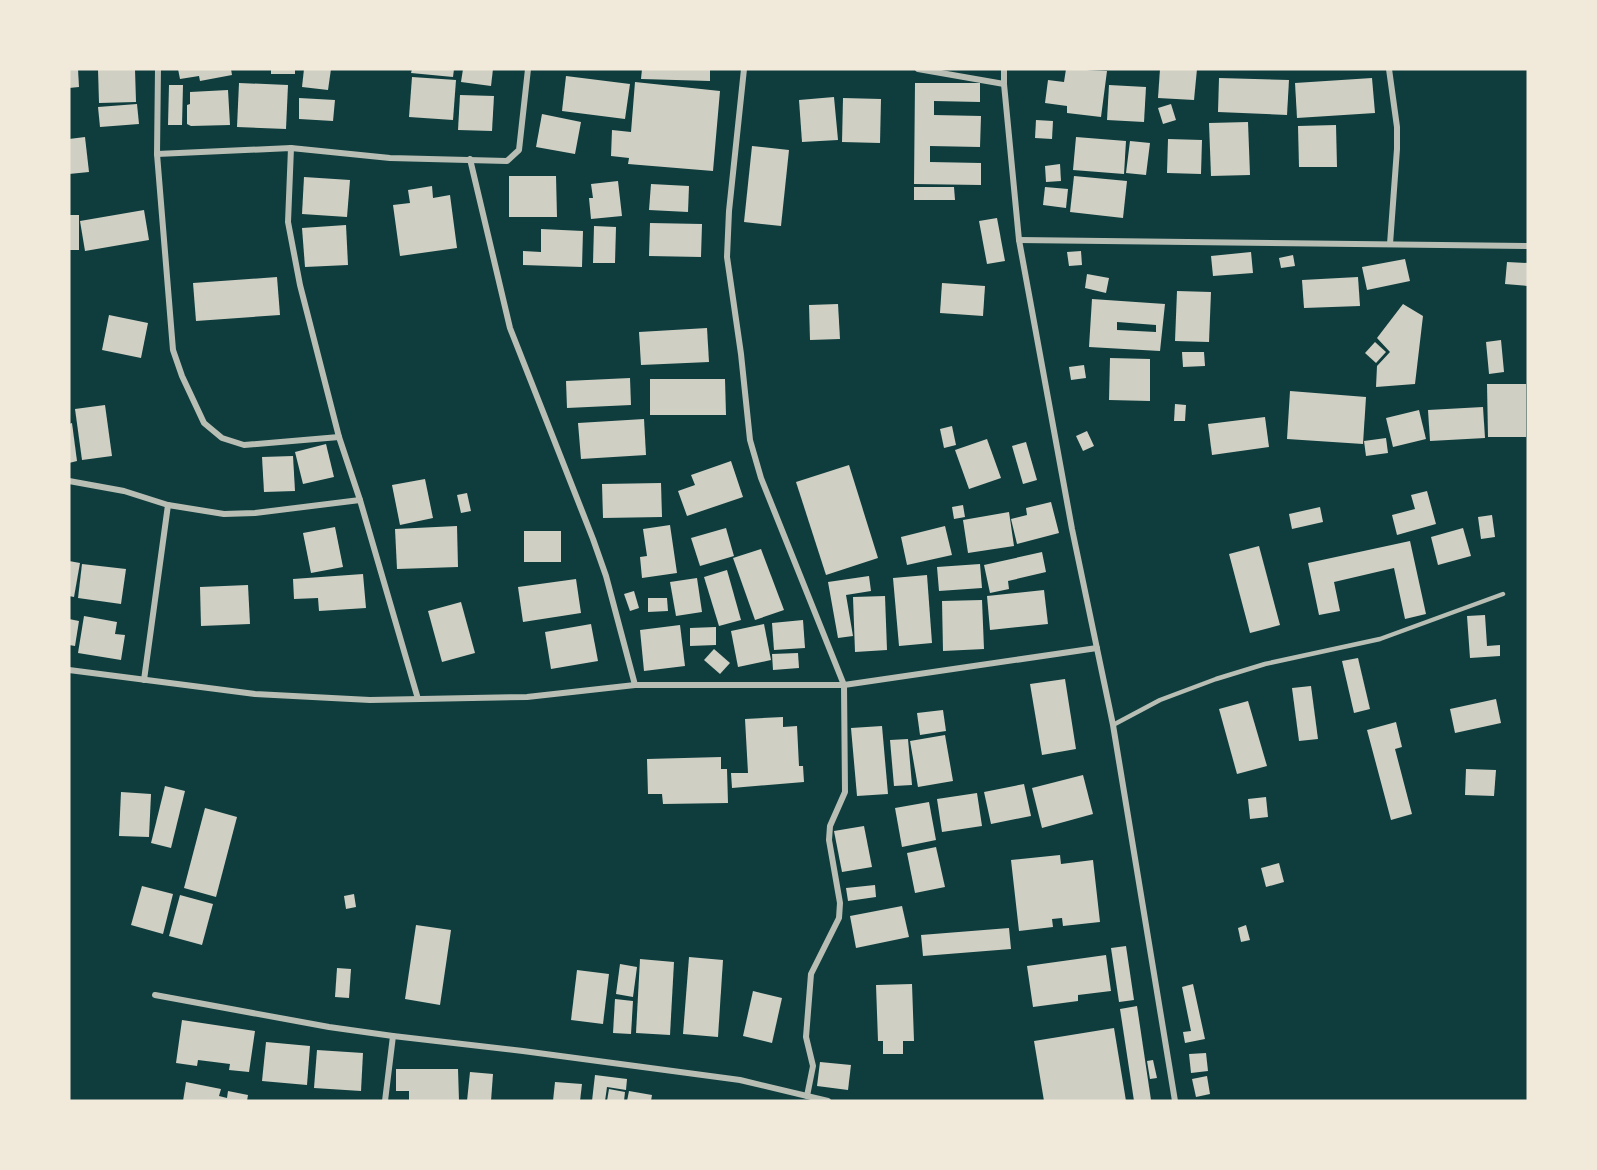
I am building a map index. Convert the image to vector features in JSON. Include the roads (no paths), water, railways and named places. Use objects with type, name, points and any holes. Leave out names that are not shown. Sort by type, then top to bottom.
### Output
[{"type":"street","points":[[158,69],[157,154],[173,350],[182,376],[204,423],[222,438],[244,445],[339,437]]},
{"type":"street","points":[[157,154],[291,148],[390,158],[507,161],[519,150],[528,69]]},
{"type":"street","points":[[744,69],[729,212],[727,257],[750,440],[761,478],[844,685],[844,792],[830,826],[829,840],[840,903],[839,918],[811,974],[806,1037],[813,1066],[807,1096]]},
{"type":"street","points":[[918,69],[1004,84]]},
{"type":"street","points":[[1004,69],[1019,240],[1070,518],[1113,725],[1175,1101]]},
{"type":"street","points":[[1389,69],[1397,138],[1390,244]]},
{"type":"street","points":[[291,148],[288,222],[300,285],[339,437],[360,500],[418,699]]},
{"type":"street","points":[[470,159],[510,328],[606,576],[635,686]]},
{"type":"street","points":[[1019,240],[1528,246]]},
{"type":"street","points":[[69,481],[124,491],[168,505],[224,514],[255,513],[360,500]]},
{"type":"street","points":[[144,680],[168,505]]},
{"type":"street","points":[[69,670],[255,694],[370,700],[527,697],[635,686],[844,685],[1097,648]]},
{"type":"street","points":[[155,995],[329,1027],[740,1080],[828,1101]]},
{"type":"street","points":[[385,1101],[393,1036]]},
{"type":"lane","points":[[1113,725],[1160,700],[1216,679],[1265,664],[1380,639],[1503,594]]}]
